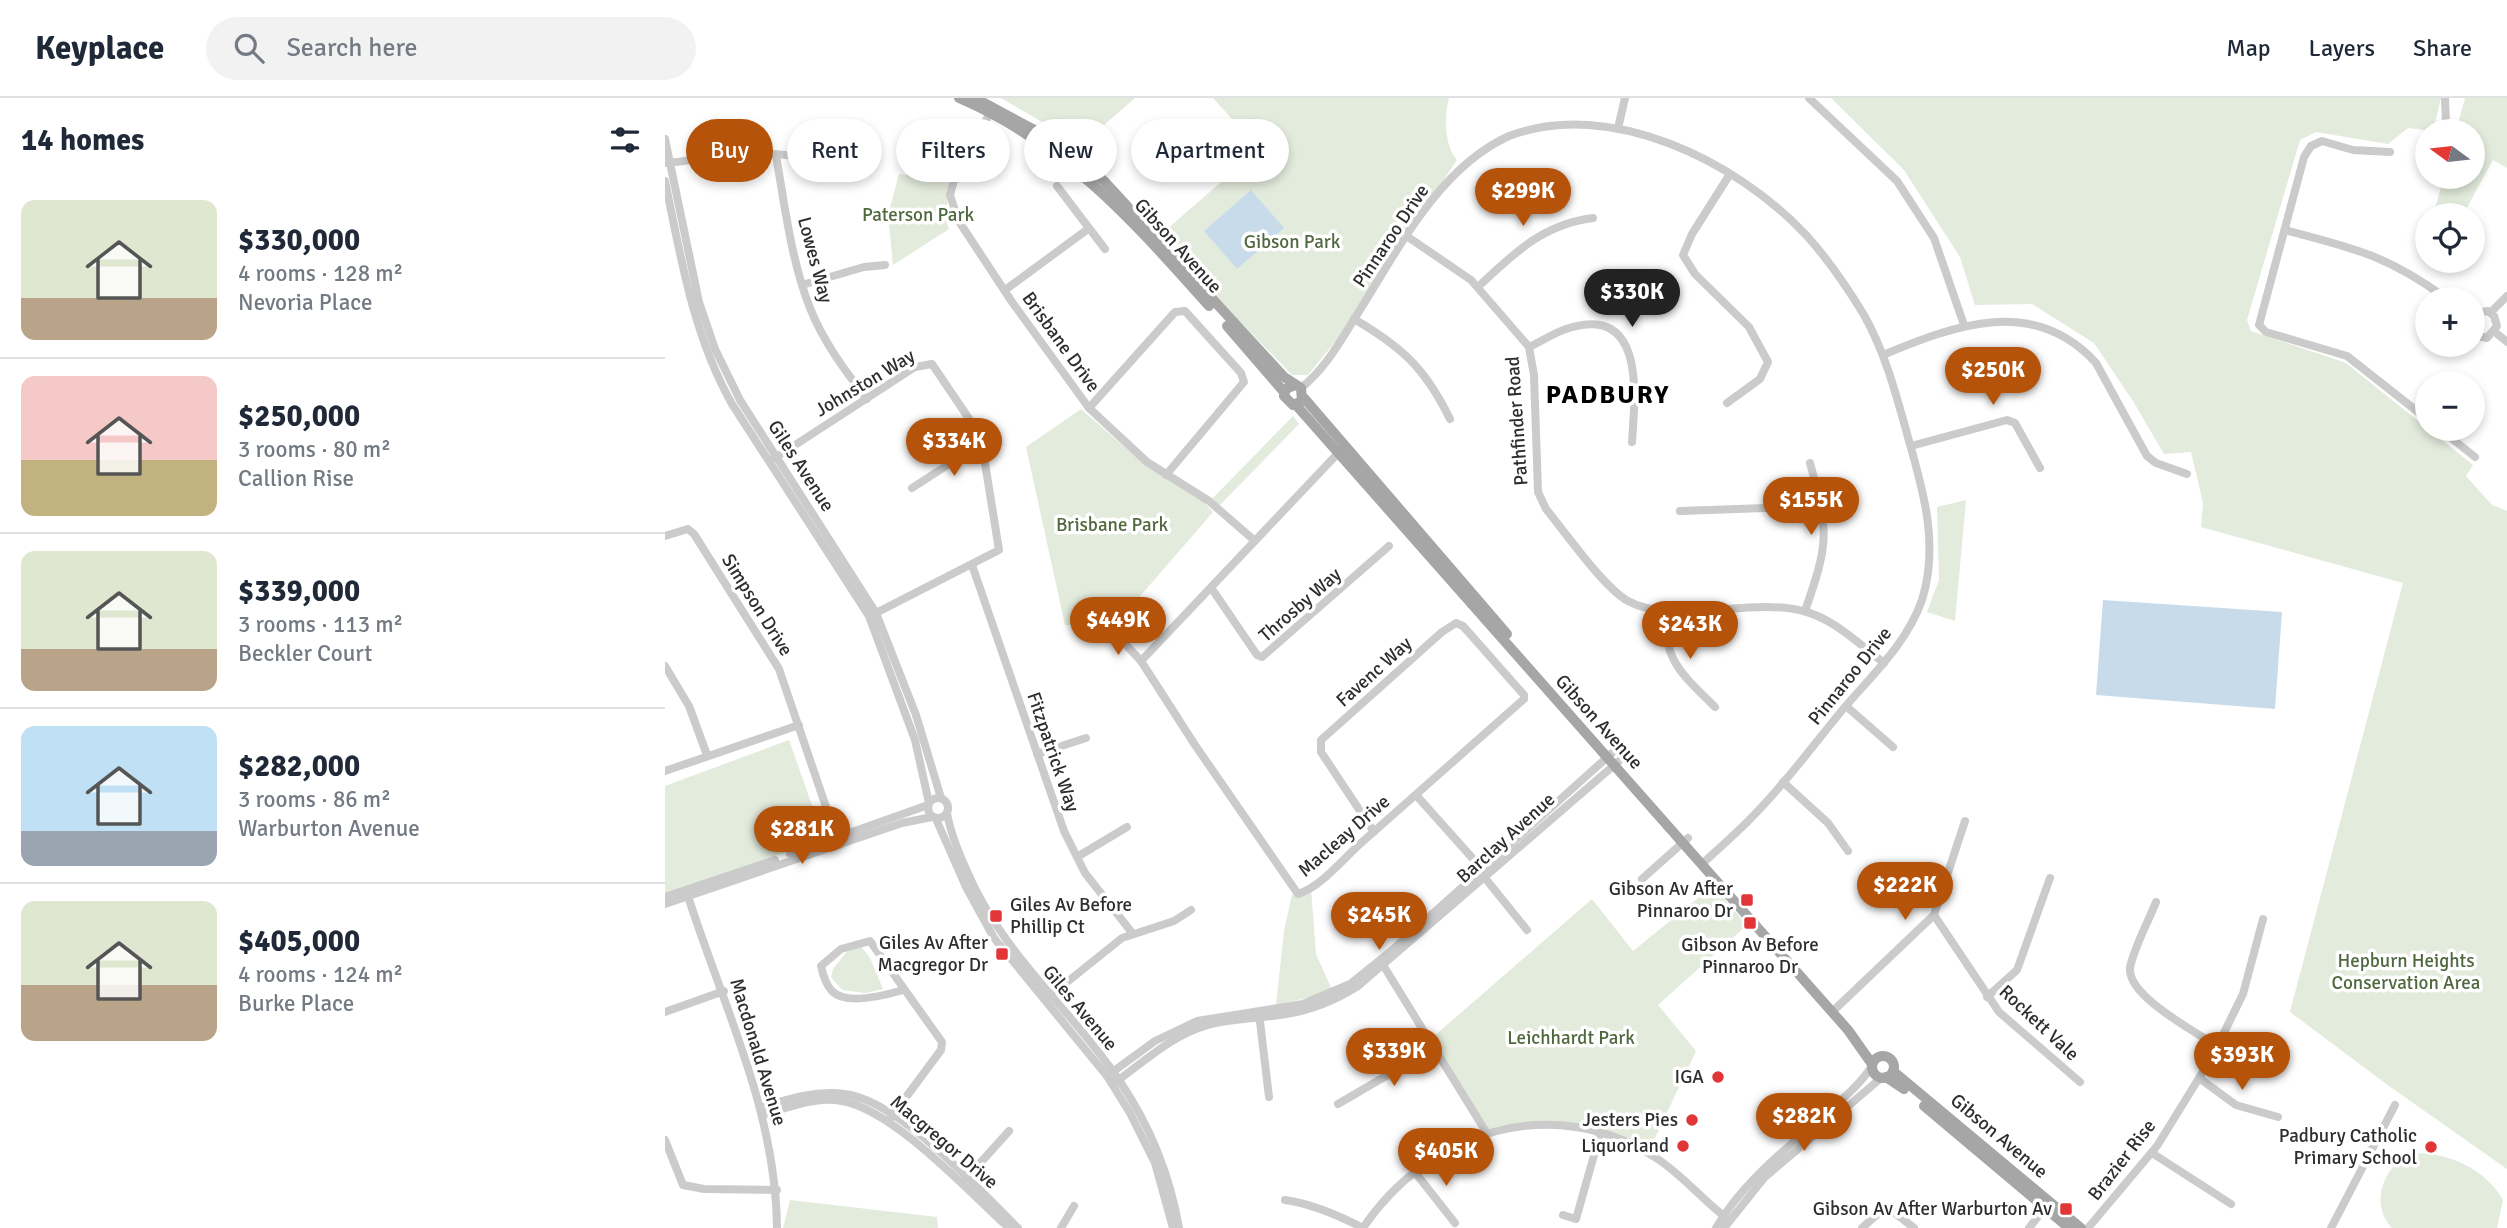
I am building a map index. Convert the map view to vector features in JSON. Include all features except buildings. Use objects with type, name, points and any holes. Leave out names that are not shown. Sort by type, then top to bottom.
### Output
[{"type":"main road","name":"Gibson Avenue","points":[[959,98],[991,110],[1075,156],[1104,181],[1299,394],[1341,450],[1834,1009],[1874,1062]]},
{"type":"main road","name":"Gibson Avenue","points":[[975,98],[1051,149],[1111,199],[1285,393],[1287,402],[1299,394]]},
{"type":"main road","points":[[1285,393],[1299,394]]},
{"type":"main road","points":[[1889,1058],[1887,1075],[1875,1075],[1874,1062],[1889,1058]]},
{"type":"main road","name":"Gibson Avenue","points":[[1887,1075],[2047,1205],[2081,1228]]},
{"type":"main road","name":"Gibson Avenue","points":[[2047,1205],[2069,1228]]},
{"type":"street","points":[[1619,124],[1625,98]]},
{"type":"street","points":[[1809,98],[1897,181],[1934,237],[1964,325]]},
{"type":"street","points":[[2445,98],[2446,119]]},
{"type":"street","name":"Brisbane Drive","points":[[991,110],[959,169],[950,195],[958,220],[1089,408],[1147,462],[1209,501],[1255,541]]},
{"type":"street","name":"Pinnaroo Drive","points":[[1299,394],[1331,357],[1408,237],[1451,176],[1494,143],[1514,134],[1576,120],[1619,124],[1657,136],[1730,174],[1806,235],[1848,290],[1883,355],[1911,446],[1929,518],[1930,566],[1921,600],[1910,626],[1884,663],[1753,816],[1704,862]]},
{"type":"street","name":"Giles Avenue","points":[[665,139],[667,163],[699,302],[711,339],[729,382],[773,459]]},
{"type":"street","points":[[2390,152],[2353,150],[2322,141],[2311,146],[2304,157],[2259,325],[2266,332],[2347,356],[2415,410]]},
{"type":"street","points":[[667,163],[729,155],[787,157]]},
{"type":"street","name":"Lowes Way","points":[[776,156],[802,285],[818,328],[867,399]]},
{"type":"street","points":[[1727,403],[1760,379],[1768,362],[1749,327],[1695,274],[1683,255],[1692,234],[1730,174]]},
{"type":"street","name":"Giles Avenue","points":[[665,181],[691,306],[706,351],[724,389],[773,459],[872,614],[916,715],[941,798],[947,803],[949,827],[985,908],[1047,998]]},
{"type":"street","points":[[1057,186],[1105,249]]},
{"type":"street","points":[[1478,287],[1523,244],[1559,225],[1593,218]]},
{"type":"street","points":[[1005,290],[1088,229]]},
{"type":"street","points":[[2285,230],[2387,260],[2411,272],[2431,287]]},
{"type":"street","name":"Pathfinder Road","points":[[1408,237],[1478,287],[1529,347],[1534,375],[1535,469],[1538,492],[1546,509],[1624,600],[1653,610],[1667,611],[1766,607],[1805,611],[1841,631],[1884,663]]},
{"type":"street","points":[[802,285],[864,267],[885,265]]},
{"type":"street","points":[[2491,312],[2507,296]]},
{"type":"street","points":[[2485,310],[2491,312],[2496,321],[2495,332]]},
{"type":"street","points":[[1089,408],[1175,312],[1185,311],[1241,373],[1244,383],[1166,475]]},
{"type":"street","points":[[1354,319],[1403,351],[1428,383],[1450,419]]},
{"type":"street","points":[[1883,355],[1964,325],[1996,321],[2030,323],[2075,344],[2096,363],[2147,456],[2156,463],[2187,474]]},
{"type":"street","points":[[1529,347],[1568,328],[1587,325],[1601,326],[1622,339],[1630,350],[1634,363],[1632,442]]},
{"type":"street","points":[[2485,337],[2495,332]]},
{"type":"street","points":[[2495,332],[2507,342]]},
{"type":"street","name":"Johnston Way","points":[[773,459],[915,367],[929,363],[976,429],[999,550],[872,614]]},
{"type":"street","points":[[1911,446],[2007,420],[2015,423],[2040,468]]},
{"type":"street","points":[[2455,441],[2475,457]]},
{"type":"street","points":[[912,488],[980,444]]},
{"type":"street","points":[[1141,661],[1341,450]]},
{"type":"street","points":[[1805,611],[1824,551],[1826,534],[1822,506],[1810,463]]},
{"type":"street","points":[[1681,512],[1822,506]]},
{"type":"street","name":"Simpson Drive","points":[[665,536],[688,529],[694,534],[772,654],[838,841]]},
{"type":"street","name":"Throsby Way","points":[[1212,589],[1257,655],[1262,657],[1389,546]]},
{"type":"street","name":"Fitzpatrick Way","points":[[972,565],[1064,831],[1085,873],[1133,934]]},
{"type":"street","points":[[1667,611],[1664,635],[1678,670],[1715,707]]},
{"type":"street","name":"Giles Avenue","points":[[872,614],[915,740],[928,804],[985,924],[1116,1082],[1157,1151],[1179,1228]]},
{"type":"street","name":"Favenc Way","points":[[1374,832],[1321,752],[1321,740],[1456,623],[1463,625],[1524,695]]},
{"type":"street","name":"Macleay Drive","points":[[1115,633],[1141,661],[1195,745],[1298,894],[1314,885],[1524,699],[1524,695]]},
{"type":"street","points":[[665,666],[689,706],[706,755]]},
{"type":"street","points":[[1846,706],[1893,747]]},
{"type":"street","points":[[665,771],[799,725]]},
{"type":"street","points":[[1037,754],[1086,738]]},
{"type":"street","name":"Barclay Avenue","points":[[1110,1074],[1156,1041],[1197,1021],[1304,1011],[1331,1002],[1382,964],[1614,760]]},
{"type":"street","points":[[1783,782],[1828,823],[1848,851]]},
{"type":"street","points":[[1416,795],[1484,874],[1527,930]]},
{"type":"street","points":[[838,841],[941,798]]},
{"type":"street","points":[[665,904],[687,893],[838,841],[909,820],[934,818],[947,813]]},
{"type":"street","points":[[1834,1009],[1934,915],[1965,821]]},
{"type":"street","points":[[1077,857],[1127,827]]},
{"type":"street","points":[[1642,879],[1685,841]]},
{"type":"street","points":[[1987,997],[2017,970],[2050,878]]},
{"type":"street","points":[[665,897],[687,893]]},
{"type":"street","name":"Macdonald Avenue","points":[[687,893],[724,991],[761,1112],[777,1190],[777,1228]]},
{"type":"street","points":[[2156,902],[2130,969],[2134,984],[2149,1001],[2217,1046]]},
{"type":"street","points":[[1047,998],[1108,947],[1133,934],[1174,921],[1191,910]]},
{"type":"street","name":"Rockett Vale","points":[[1934,915],[1999,1013],[2080,1082]]},
{"type":"street","name":"Brazier Rise","points":[[2088,1228],[2152,1153],[2199,1078],[2243,994],[2263,919]]},
{"type":"street","points":[[891,1117],[941,1050],[942,1042],[870,941],[841,949],[821,966],[831,990],[839,996],[884,995],[903,990]]},
{"type":"street","points":[[1382,964],[1486,1132]]},
{"type":"street","points":[[665,1012],[724,991]]},
{"type":"street","points":[[1260,1014],[1269,1097]]},
{"type":"street","name":"Barclay Avenue","points":[[1116,1082],[1184,1034],[1208,1025],[1260,1014]]},
{"type":"street","points":[[1338,1104],[1434,1048]]},
{"type":"street","points":[[1725,1221],[1763,1170],[1856,1087],[1874,1062]]},
{"type":"street","points":[[1716,1228],[1764,1178],[1887,1075]]},
{"type":"street","points":[[2199,1078],[2236,1105],[2279,1117]]},
{"type":"street","name":"Giles Avenue","points":[[1116,1082],[1155,1163],[1173,1228]]},
{"type":"street","name":"Macgregor Drive","points":[[761,1112],[833,1100],[891,1117],[1018,1228]]},
{"type":"street","points":[[2331,1228],[2395,1105]]},
{"type":"street","points":[[1285,1200],[1314,1206],[1363,1228],[1377,1206],[1414,1171],[1443,1151],[1486,1132],[1545,1125],[1566,1126],[1621,1139],[1656,1158],[1725,1221]]},
{"type":"street","points":[[963,1181],[1009,1131]]},
{"type":"street","points":[[1563,1215],[1576,1219],[1600,1134]]},
{"type":"street","points":[[665,1140],[683,1185],[704,1189],[777,1190]]},
{"type":"street","points":[[2152,1153],[2231,1204]]},
{"type":"street","points":[[1414,1171],[1455,1223]]},
{"type":"street","name":"Macgregor Drive","points":[[963,1181],[1009,1228]]},
{"type":"street","points":[[2029,1228],[2047,1205]]},
{"type":"street","points":[[1061,1228],[1075,1206]]},
{"type":"street","points":[[1862,1228],[1882,1210],[1891,1209],[1914,1228]]},
{"type":"green space","points":[[1001,98],[1135,98],[1111,119],[1037,119]]},
{"type":"green space","name":"Gibson Park","points":[[1213,98],[1449,98],[1446,130],[1457,160],[1339,337],[1308,375],[1292,375],[1158,237],[1221,182],[1289,182],[1289,119],[1232,119]]},
{"type":"green space","name":"Hepburn Heights Conservation Area","points":[[1831,98],[2441,98],[2436,119],[2415,119],[2415,129],[2408,128],[2388,144],[2316,132],[2300,140],[2247,320],[2251,331],[2346,363],[2415,418],[2415,441],[2443,441],[2473,465],[2466,476],[2492,505],[2507,511],[2507,1169],[2290,1012],[2403,583],[2201,527],[2203,503],[2191,452],[2164,454],[2094,343],[2032,304],[1975,305],[1960,257],[1904,170]]},
{"type":"green space","points":[[2465,98],[2507,98],[2507,168],[2493,160],[2485,175],[2485,119],[2459,119]]},
{"type":"green space","name":"Paterson Park","points":[[897,182],[949,182],[946,220],[949,229],[893,265],[888,215]]},
{"type":"green space","points":[[2441,189],[2477,189],[2469,203],[2436,203]]},
{"type":"green space","name":"Brisbane Park","points":[[1081,409],[1144,464],[1193,490],[1213,512],[1116,624],[1065,625],[1026,447]]},
{"type":"green space","points":[[1293,416],[1299,424],[1219,506],[1212,499]]},
{"type":"green space","points":[[1966,500],[1955,621],[1927,612],[1939,580],[1937,507]]},
{"type":"green space","points":[[789,740],[824,839],[665,894],[665,786]]},
{"type":"green space","name":"Leichhardt Park","points":[[1713,886],[1747,925],[1658,1005],[1696,1051],[1655,1138],[1643,1150],[1583,1130],[1540,1126],[1486,1132],[1433,1037],[1592,899],[1633,951]]},
{"type":"green space","points":[[1311,888],[1316,954],[1333,992],[1276,1005],[1284,931],[1292,895]]},
{"type":"green space","points":[[856,940],[870,958],[883,989],[865,993],[842,990],[831,977],[833,969]]},
{"type":"green space","points":[[2415,1153],[2453,1160],[2487,1180],[2503,1200],[2497,1228],[2392,1228],[2381,1207],[2383,1184],[2395,1165],[2404,1157]]},
{"type":"green space","points":[[790,1200],[937,1217],[938,1228],[783,1228]]},
{"type":"water","points":[[1251,190],[1284,228],[1237,269],[1204,231]]},
{"type":"water","points":[[2103,600],[2282,612],[2275,709],[2096,695]]},
{"type":"place","name":"Gibson Av After Pinnaroo Dr","points":[[1747,900]]},
{"type":"place","name":"Giles Av Before Phillip Ct","points":[[996,916]]},
{"type":"place","name":"Gibson Av Before Pinnaroo Dr","points":[[1750,923]]},
{"type":"place","name":"Giles Av After Macgregor Dr","points":[[1002,954]]},
{"type":"place","name":"IGA","points":[[1718,1077]]},
{"type":"place","name":"Jesters Pies","points":[[1692,1120]]},
{"type":"place","name":"Liquorland","points":[[1683,1146]]},
{"type":"place","name":"Padbury Catholic Primary School","points":[[2431,1147]]},
{"type":"place","name":"Gibson Av After Warburton Av","points":[[2066,1209]]},
{"type":"district","name":"PADBURY","points":[[1608,395]]}]
